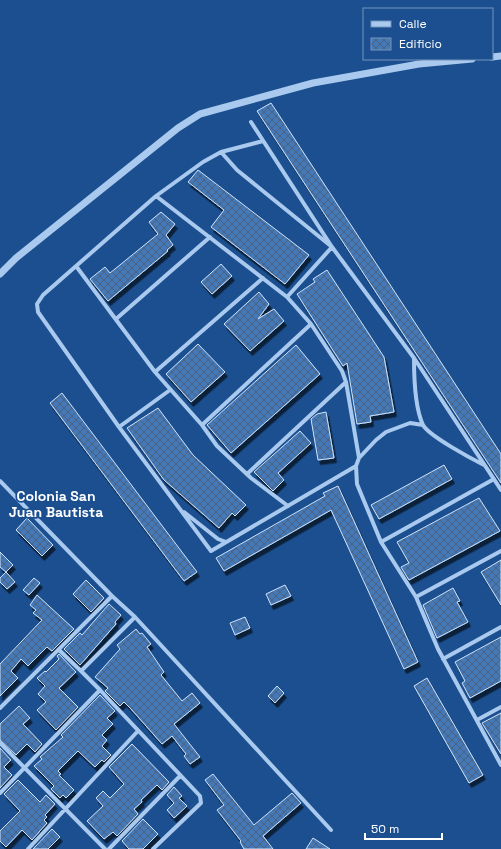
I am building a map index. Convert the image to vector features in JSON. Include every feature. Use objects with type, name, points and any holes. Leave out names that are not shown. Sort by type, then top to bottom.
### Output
[{"type":"street","points":[[0,274],[16,258],[145,153],[178,128],[200,114],[314,83],[418,64],[461,60]]},
{"type":"street","points":[[251,122],[332,247],[414,358],[501,490]]},
{"type":"street","points":[[263,141],[221,152],[203,162],[156,196],[43,295],[37,304],[38,312],[119,427],[211,550],[356,466]]},
{"type":"street","points":[[221,152],[237,170],[332,247]]},
{"type":"street","points":[[156,196],[287,297],[311,324],[342,372],[346,382],[359,458]]},
{"type":"street","points":[[116,319],[210,237]]},
{"type":"street","points":[[287,297],[332,247]]},
{"type":"street","points":[[76,266],[155,372],[202,425],[217,446],[247,474],[288,506]]},
{"type":"street","points":[[155,372],[263,278]]},
{"type":"street","points":[[202,425],[311,324]]},
{"type":"street","points":[[414,358],[414,375],[419,412],[423,425]]},
{"type":"street","points":[[247,474],[346,382]]},
{"type":"street","points":[[119,427],[170,390]]},
{"type":"street","points":[[485,466],[437,437],[423,425],[410,423],[386,432],[359,458],[356,466],[357,484],[381,542],[416,598],[443,659],[501,765]]},
{"type":"street","points":[[381,542],[494,479]]},
{"type":"street","points":[[0,481],[112,596],[135,617],[330,830]]},
{"type":"street","points":[[180,509],[218,538],[226,542]]},
{"type":"street","points":[[416,598],[501,551]]},
{"type":"street","points":[[0,708],[112,596]]},
{"type":"street","points":[[81,671],[135,617]]},
{"type":"street","points":[[443,659],[501,627]]},
{"type":"street","points":[[59,650],[100,690],[137,732],[200,796],[201,803],[153,849]]},
{"type":"street","points":[[0,793],[100,690]]},
{"type":"street","points":[[477,720],[501,707]]},
{"type":"street","points":[[28,849],[137,732]]},
{"type":"street","points":[[0,742],[105,849]]},
{"type":"street","points":[[109,849],[180,776]]},
{"type":"building","points":[[271,103],[501,454],[501,483],[257,111]]},
{"type":"building","points":[[198,170],[309,255],[285,284],[211,227],[224,210],[188,182]]},
{"type":"building","points":[[161,212],[175,224],[166,235],[173,245],[167,250],[168,251],[108,301],[90,279],[105,267],[110,273],[158,234],[149,222]]},
{"type":"building","points":[[221,264],[232,276],[212,294],[201,282]]},
{"type":"building","points":[[327,270],[384,357],[394,412],[370,416],[371,422],[357,424],[347,363],[343,366],[297,294],[315,282],[313,279]]},
{"type":"building","points":[[259,292],[269,304],[258,319],[274,309],[284,321],[250,351],[224,324]]},
{"type":"building","points":[[198,344],[225,372],[191,402],[166,374]]},
{"type":"building","points":[[296,345],[320,374],[231,453],[207,425]]},
{"type":"building","points":[[62,393],[197,572],[184,581],[50,403]]},
{"type":"building","points":[[158,408],[193,455],[246,505],[235,516],[232,513],[219,528],[164,480],[127,428]]},
{"type":"building","points":[[326,412],[334,458],[318,460],[311,419],[317,414]]},
{"type":"building","points":[[300,431],[311,443],[278,473],[284,480],[273,491],[254,472]]},
{"type":"building","points":[[444,465],[452,479],[379,519],[371,505]]},
{"type":"building","points":[[338,486],[418,662],[404,669],[331,510],[224,571],[216,558],[325,496],[323,493]]},
{"type":"building","points":[[479,498],[500,531],[409,580],[401,567],[409,563],[397,542]]},
{"type":"building","points":[[27,518],[53,545],[42,556],[16,530]]},
{"type":"building","points":[[0,552],[13,565],[6,572],[0,567]]},
{"type":"building","points":[[501,560],[501,605],[481,572]]},
{"type":"building","points":[[6,572],[15,582],[7,589],[0,582],[0,578]]},
{"type":"building","points":[[34,578],[40,583],[29,595],[23,590]]},
{"type":"building","points":[[86,580],[104,598],[91,612],[73,594]]},
{"type":"building","points":[[285,585],[291,596],[271,605],[266,594]]},
{"type":"building","points":[[453,588],[460,601],[457,602],[468,622],[437,638],[423,605]]},
{"type":"building","points":[[37,595],[74,629],[52,651],[47,647],[28,666],[21,659],[11,671],[18,678],[0,696],[0,664],[42,620],[33,613],[36,610],[30,605]]},
{"type":"building","points":[[109,604],[121,615],[115,622],[116,624],[80,665],[64,649],[80,633],[82,635]]},
{"type":"building","points":[[245,617],[250,628],[235,635],[230,623]]},
{"type":"building","points":[[136,629],[140,634],[142,633],[151,644],[147,647],[164,672],[161,675],[182,701],[192,693],[200,703],[174,724],[200,757],[190,764],[184,756],[186,754],[172,736],[162,744],[124,702],[120,706],[105,691],[108,688],[95,677],[120,649],[117,645]]},
{"type":"building","points":[[501,637],[501,681],[470,698],[462,683],[465,681],[455,662]]},
{"type":"building","points":[[59,654],[76,672],[59,688],[78,707],[56,730],[37,710],[46,702],[38,694],[45,686],[37,678],[45,671],[46,672],[59,659],[57,656]]},
{"type":"building","points":[[427,678],[483,775],[469,783],[414,686]]},
{"type":"building","points":[[277,686],[284,693],[275,703],[268,696]]},
{"type":"building","points":[[100,695],[115,711],[107,718],[113,724],[102,735],[107,740],[102,746],[111,755],[104,762],[102,760],[95,767],[78,751],[58,771],[61,774],[59,775],[74,790],[66,798],[63,795],[60,798],[51,789],[54,786],[34,766],[42,759],[40,757],[63,737],[61,735]]},
{"type":"building","points":[[19,706],[30,718],[23,724],[42,744],[35,752],[27,744],[16,755],[0,740],[0,724]]},
{"type":"building","points":[[501,713],[501,754],[482,723]]},
{"type":"building","points":[[132,744],[169,782],[162,790],[157,785],[141,800],[142,802],[134,809],[138,814],[117,836],[113,832],[104,839],[87,821],[103,806],[96,798],[103,791],[110,798],[124,784],[109,767]]},
{"type":"building","points":[[0,748],[11,760],[4,767],[12,775],[0,788]]},
{"type":"building","points":[[213,774],[254,825],[292,793],[301,803],[263,836],[273,849],[244,849],[240,842],[241,841],[217,810],[224,805],[205,780]]},
{"type":"building","points":[[18,780],[40,802],[46,795],[55,804],[45,815],[47,817],[44,820],[47,823],[32,840],[22,830],[6,847],[0,841],[0,831],[20,811],[4,794]]},
{"type":"building","points":[[174,787],[182,796],[179,798],[187,806],[174,818],[167,810],[174,803],[167,795]]},
{"type":"building","points":[[143,819],[158,834],[143,849],[129,849],[122,841]]},
{"type":"building","points":[[52,829],[60,837],[48,849],[33,849]]},
{"type":"building","points":[[313,838],[330,849],[306,849]]},
{"type":"district","name":"Colonia San Juan Bautista","points":[[56,504]]}]
